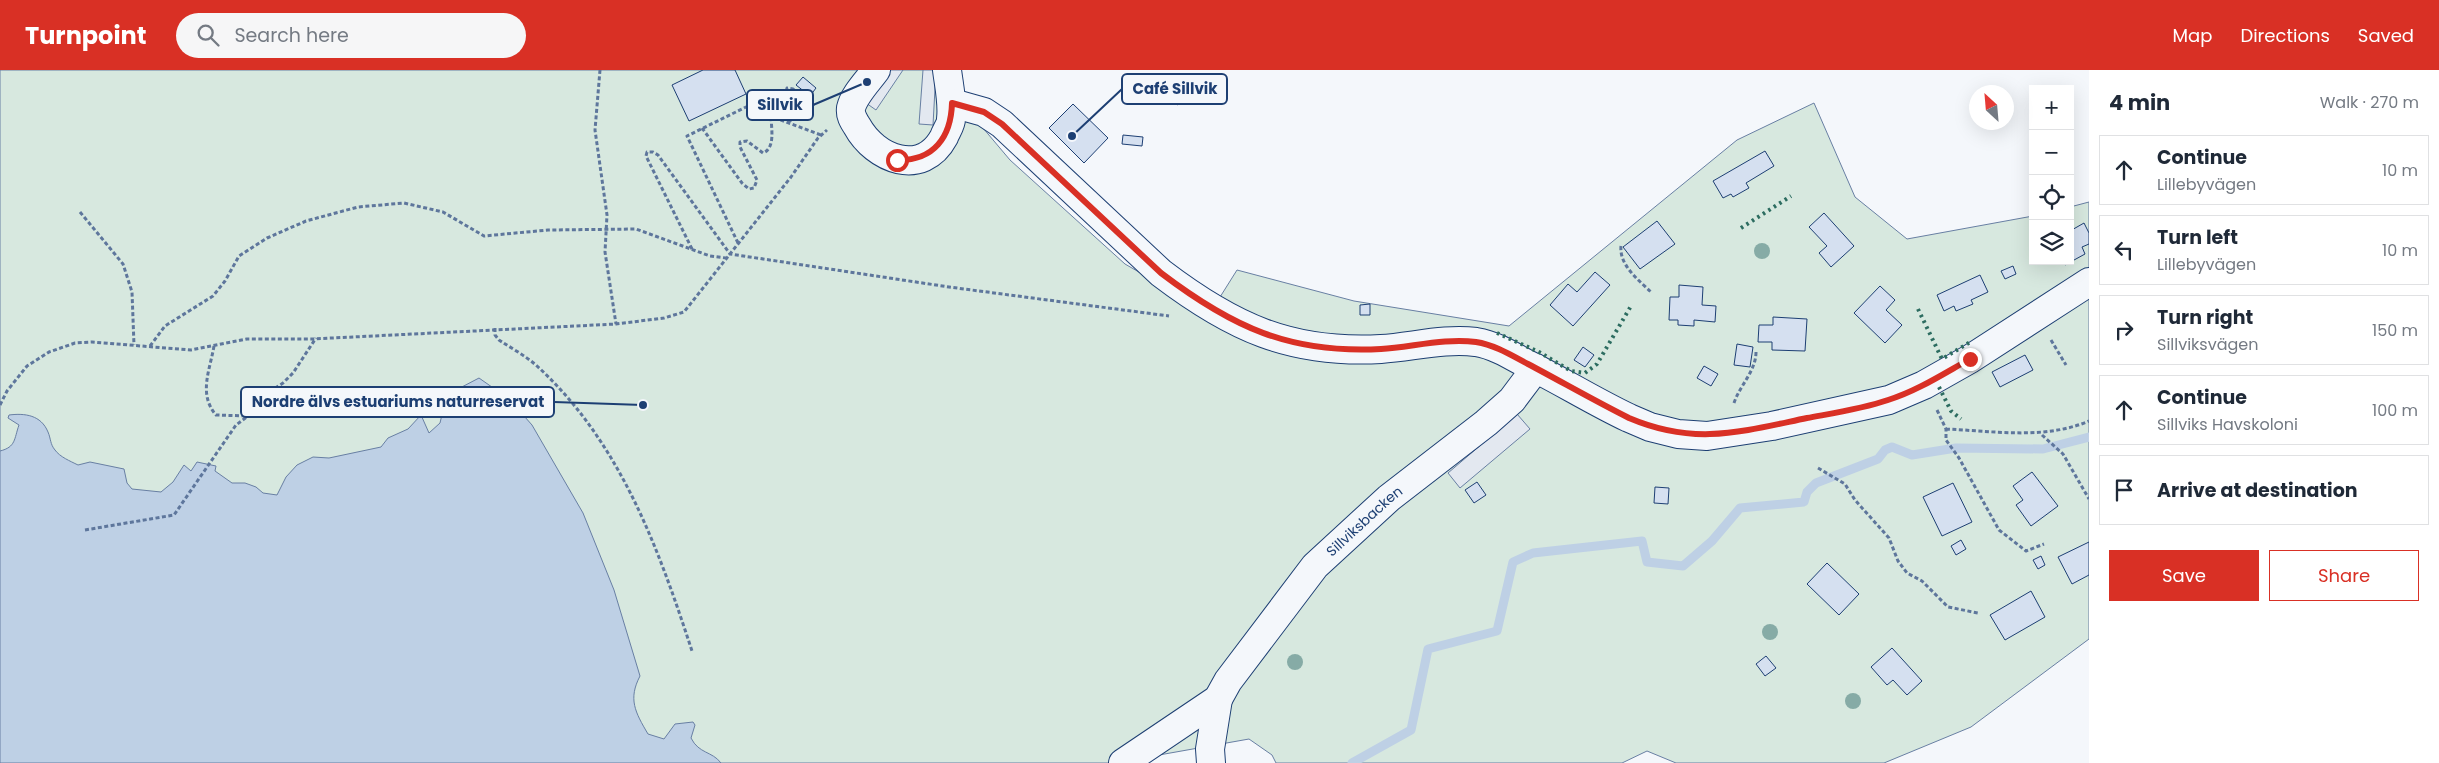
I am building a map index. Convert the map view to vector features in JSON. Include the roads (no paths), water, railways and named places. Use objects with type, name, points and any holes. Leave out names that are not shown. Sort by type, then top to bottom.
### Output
[{"type":"street","points":[[876,70],[854,101],[851,117],[864,140],[882,153],[897,160],[909,161],[926,155],[939,145],[951,122],[952,103],[947,70]]},
{"type":"street","points":[[952,103],[984,112],[1002,124],[1161,273],[1186,292],[1231,320],[1267,337],[1341,349],[1380,349],[1439,342],[1476,342],[1501,349],[1607,407],[1650,427],[1678,434],[1707,436],[1742,431],[1855,409],[1889,400],[1924,385],[1970,359],[2089,282]]},
{"type":"street","name":"Sillviksbacken","points":[[1211,763],[1210,749],[1218,699],[1228,681],[1315,566],[1389,498],[1486,423],[1512,400],[1536,368]]},
{"type":"street","name":"Sillviksbacken","points":[[1123,763],[1218,699]]},
{"type":"water","points":[[479,378],[509,399],[532,425],[583,513],[614,590],[640,676],[636,684],[634,699],[637,712],[648,734],[664,739],[675,724],[693,722],[695,725],[691,738],[694,743],[721,763],[0,763],[0,451],[12,445],[19,425],[8,418],[9,415],[21,414],[32,416],[41,422],[45,426],[52,446],[65,459],[78,465],[90,462],[124,469],[127,483],[132,489],[161,492],[173,482],[184,465],[191,471],[197,462],[216,466],[215,471],[232,483],[245,483],[256,487],[263,493],[277,495],[286,477],[297,465],[313,457],[329,458],[381,447],[388,438],[408,429],[421,415],[429,433],[440,423],[444,406],[455,399],[458,389]]},
{"type":"waterway","points":[[1352,763],[1411,730],[1428,649],[1497,631],[1513,562],[1533,553],[1642,541],[1647,562],[1683,566],[1712,541],[1740,508],[1804,502],[1807,492],[1816,483],[1878,459],[1885,450],[1892,447],[1912,455],[1956,448],[2043,449],[2089,437]]},
{"type":"place","name":"Sillvik","points":[[867,82]]},
{"type":"place","name":"Café Sillvik","points":[[1072,136]]},
{"type":"place","name":"Nordre älvs estuariums naturreservat","points":[[643,405]]}]
